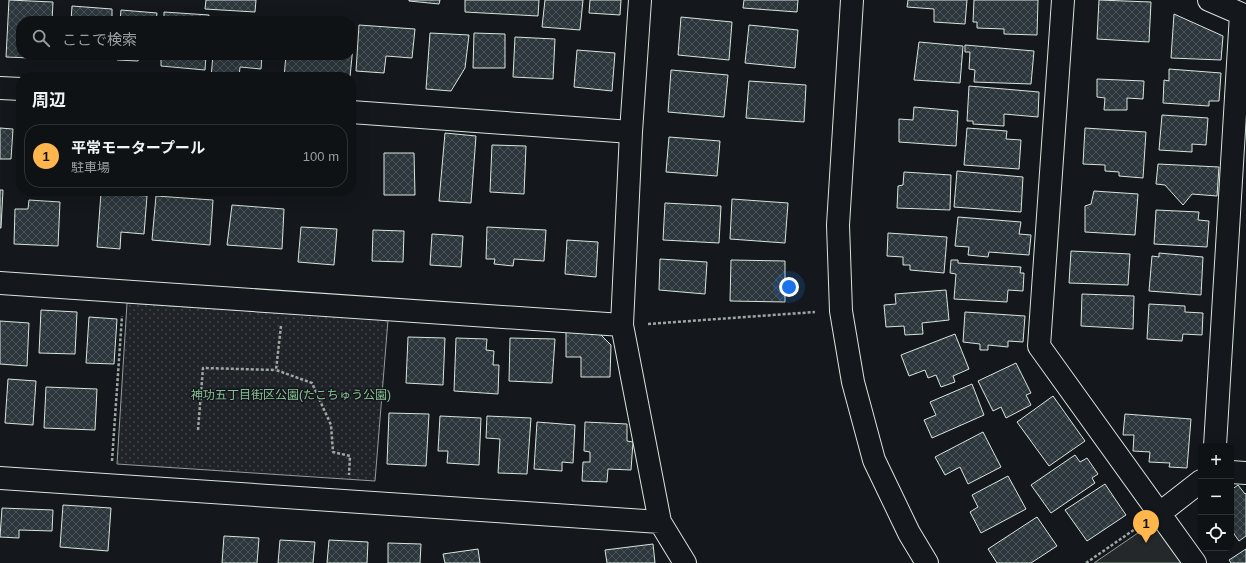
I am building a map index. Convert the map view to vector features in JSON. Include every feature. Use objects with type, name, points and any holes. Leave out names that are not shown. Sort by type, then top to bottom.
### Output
[{"type":"street","points":[[640,0],[631,132],[622,326],[660,522],[685,563]]},
{"type":"street","points":[[852,0],[838,225],[841,310],[853,382],[874,460],[909,533],[927,563]]},
{"type":"street","points":[[1063,0],[1039,346],[1195,563]]},
{"type":"street","points":[[1209,0],[1243,15],[1215,443]]},
{"type":"street","points":[[0,88],[16,89]]},
{"type":"street","points":[[356,112],[631,132]]},
{"type":"street","points":[[0,283],[622,326]]},
{"type":"street","points":[[1234,472],[1246,473]]},
{"type":"street","points":[[0,478],[660,522]]},
{"type":"street","points":[[1160,513],[1198,483]]},
{"type":"path","points":[[111,485],[124,292]]},
{"type":"path","points":[[276,370],[283,303]]},
{"type":"path","points":[[622,326],[815,312]]},
{"type":"path","points":[[198,430],[203,368],[276,370],[312,383],[331,425],[333,452],[350,456],[348,501]]},
{"type":"path","points":[[1086,563],[1160,513]]},
{"type":"green space","name":"神功五丁目街区公園(たこちゅう公園)","points":[[127,303],[388,320],[375,481],[117,464]]},
{"type":"shaded area","points":[[1154,522],[1182,563],[1094,563]]},
{"type":"building","points":[[9,0],[53,2],[52,16],[16,16],[16,57],[6,57]]},
{"type":"building","points":[[206,0],[256,0],[255,12],[205,9]]},
{"type":"building","points":[[409,0],[440,0],[439,4]]},
{"type":"building","points":[[465,0],[539,0],[538,16],[465,12]]},
{"type":"building","points":[[545,0],[583,0],[580,30],[542,27]]},
{"type":"building","points":[[590,0],[621,0],[620,15],[589,13]]},
{"type":"building","points":[[744,0],[798,0],[797,12],[743,8]]},
{"type":"building","points":[[908,0],[967,0],[965,24],[934,22],[934,9],[907,7]]},
{"type":"building","points":[[974,0],[1038,0],[1037,35],[1004,34],[1004,29],[977,28],[977,22],[973,22]]},
{"type":"building","points":[[1099,0],[1151,2],[1149,42],[1097,39]]},
{"type":"building","points":[[72,6],[112,9],[112,16],[71,16]]},
{"type":"building","points":[[121,10],[157,13],[157,16],[120,16]]},
{"type":"building","points":[[164,12],[209,15],[209,16],[164,16]]},
{"type":"building","points":[[1174,14],[1223,36],[1221,60],[1171,58]]},
{"type":"building","points":[[681,17],[732,22],[729,60],[678,55]]},
{"type":"building","points":[[359,25],[415,29],[412,58],[386,56],[384,73],[356,71]]},
{"type":"building","points":[[749,25],[798,30],[795,68],[745,63]]},
{"type":"building","points":[[430,33],[469,35],[465,68],[451,91],[426,89]]},
{"type":"building","points":[[474,33],[505,34],[505,68],[473,68]]},
{"type":"building","points":[[515,37],[555,39],[553,79],[513,77]]},
{"type":"building","points":[[919,42],[963,46],[960,83],[914,80]]},
{"type":"building","points":[[965,45],[1034,51],[1031,84],[974,82],[975,70],[969,69],[970,52],[965,52]]},
{"type":"building","points":[[577,50],[615,53],[612,91],[574,87]]},
{"type":"building","points":[[117,60],[138,60],[138,61]]},
{"type":"building","points":[[161,60],[206,60],[205,70],[161,66]]},
{"type":"building","points":[[213,60],[262,60],[261,69],[240,67],[240,72],[211,72]]},
{"type":"building","points":[[286,60],[352,60],[350,72],[284,72]]},
{"type":"building","points":[[1169,69],[1221,73],[1219,101],[1209,101],[1209,106],[1163,103],[1164,80],[1169,81]]},
{"type":"building","points":[[671,70],[728,75],[724,117],[668,112]]},
{"type":"building","points":[[1097,79],[1144,81],[1143,99],[1127,98],[1127,110],[1104,110],[1105,98],[1097,97]]},
{"type":"building","points":[[749,81],[806,85],[804,122],[746,118]]},
{"type":"building","points":[[969,86],[1039,92],[1038,117],[1004,114],[1004,126],[973,124],[973,121],[967,121]]},
{"type":"building","points":[[914,107],[958,111],[956,146],[899,142],[899,119],[913,120]]},
{"type":"building","points":[[1162,115],[1208,118],[1206,145],[1192,144],[1192,152],[1159,150]]},
{"type":"building","points":[[0,128],[13,129],[11,159],[0,159]]},
{"type":"building","points":[[967,128],[1007,131],[1006,139],[1021,140],[1019,169],[964,165]]},
{"type":"building","points":[[1085,128],[1146,132],[1143,178],[1119,176],[1119,172],[1105,171],[1105,165],[1083,164]]},
{"type":"building","points":[[445,133],[476,136],[471,203],[439,201]]},
{"type":"building","points":[[669,137],[720,141],[717,176],[666,172]]},
{"type":"building","points":[[492,145],[526,146],[524,194],[490,192]]},
{"type":"building","points":[[384,153],[414,153],[415,195],[384,195]]},
{"type":"building","points":[[1158,164],[1219,167],[1217,196],[1192,194],[1183,205],[1165,185],[1156,184]]},
{"type":"building","points":[[957,171],[1023,177],[1021,212],[954,207]]},
{"type":"building","points":[[904,172],[951,175],[950,210],[897,208],[898,186],[903,185]]},
{"type":"building","points":[[0,190],[3,190],[1,228],[0,228]]},
{"type":"building","points":[[1094,191],[1138,194],[1135,235],[1085,232],[1085,206],[1091,204]]},
{"type":"building","points":[[101,196],[147,196],[144,234],[121,232],[120,249],[97,247]]},
{"type":"building","points":[[156,196],[213,200],[210,245],[152,240]]},
{"type":"building","points":[[732,199],[788,203],[785,243],[730,239]]},
{"type":"building","points":[[29,200],[60,202],[58,246],[14,244],[15,209],[28,209]]},
{"type":"building","points":[[665,203],[721,206],[719,243],[663,240]]},
{"type":"building","points":[[232,205],[284,209],[282,249],[227,245]]},
{"type":"building","points":[[1156,210],[1199,212],[1198,220],[1209,221],[1207,247],[1154,244]]},
{"type":"building","points":[[958,217],[1021,222],[1019,234],[1031,235],[1029,255],[989,252],[988,257],[968,255],[969,247],[955,246]]},
{"type":"building","points":[[301,227],[337,229],[334,265],[298,262]]},
{"type":"building","points":[[487,227],[546,230],[544,261],[514,259],[513,266],[494,264],[495,259],[486,259]]},
{"type":"building","points":[[373,230],[404,231],[403,262],[372,261]]},
{"type":"building","points":[[888,233],[947,237],[944,273],[910,270],[910,265],[903,265],[903,257],[887,256]]},
{"type":"building","points":[[432,234],[463,236],[461,267],[430,265]]},
{"type":"building","points":[[567,240],[598,242],[596,277],[565,274]]},
{"type":"building","points":[[1071,251],[1130,254],[1128,285],[1069,283]]},
{"type":"building","points":[[1159,253],[1203,257],[1201,295],[1149,291],[1152,256],[1159,257]]},
{"type":"building","points":[[660,259],[707,262],[705,294],[659,290]]},
{"type":"building","points":[[731,260],[785,261],[785,302],[730,301]]},
{"type":"building","points":[[951,260],[958,260],[958,263],[1021,267],[1020,273],[1024,273],[1023,291],[1008,290],[1007,302],[954,299],[956,274],[950,273]]},
{"type":"building","points":[[946,290],[949,320],[922,323],[923,334],[905,335],[904,326],[886,327],[884,305],[896,304],[895,294]]},
{"type":"building","points":[[1082,294],[1134,296],[1133,329],[1081,326]]},
{"type":"building","points":[[1149,304],[1185,306],[1185,312],[1203,313],[1202,335],[1183,334],[1182,341],[1147,339]]},
{"type":"building","points":[[41,310],[77,312],[75,354],[39,353]]},
{"type":"building","points":[[965,312],[1025,316],[1023,342],[1008,341],[1008,347],[988,345],[988,350],[980,350],[980,344],[963,342]]},
{"type":"building","points":[[89,317],[117,319],[114,364],[86,363]]},
{"type":"building","points":[[0,321],[29,323],[27,366],[0,364]]},
{"type":"building","points":[[566,332],[600,334],[611,345],[610,377],[581,377],[581,357],[566,357]]},
{"type":"building","points":[[955,334],[969,369],[953,376],[955,382],[941,387],[936,375],[928,378],[925,370],[909,376],[901,355]]},
{"type":"building","points":[[408,337],[445,338],[443,385],[406,383]]},
{"type":"building","points":[[456,338],[487,339],[486,350],[494,351],[493,365],[499,365],[498,394],[454,391]]},
{"type":"building","points":[[510,338],[555,339],[552,383],[509,381]]},
{"type":"building","points":[[1016,363],[1031,393],[1026,395],[1031,405],[1006,418],[1001,407],[993,411],[978,381]]},
{"type":"building","points":[[8,379],[36,381],[33,425],[5,423]]},
{"type":"building","points":[[972,384],[984,415],[932,438],[924,420],[936,415],[930,402]]},
{"type":"building","points":[[46,387],[97,389],[95,430],[44,428]]},
{"type":"building","points":[[1053,396],[1085,441],[1049,466],[1017,422]]},
{"type":"building","points":[[389,413],[429,414],[426,466],[387,464]]},
{"type":"building","points":[[1125,414],[1191,419],[1187,468],[1169,467],[1170,463],[1149,462],[1150,452],[1133,451],[1134,435],[1123,435]]},
{"type":"building","points":[[440,416],[481,418],[479,465],[447,463],[448,451],[438,451]]},
{"type":"building","points":[[487,416],[531,418],[527,474],[498,473],[500,439],[486,438]]},
{"type":"building","points":[[537,422],[575,425],[573,463],[562,462],[562,471],[534,469]]},
{"type":"building","points":[[585,422],[627,424],[627,441],[633,442],[631,470],[608,469],[607,482],[582,481],[583,462],[590,462],[590,452],[584,451]]},
{"type":"building","points":[[983,432],[1001,467],[968,484],[960,467],[945,475],[935,457]]},
{"type":"building","points":[[1075,455],[1080,462],[1087,458],[1098,474],[1092,478],[1095,483],[1051,513],[1031,485]]},
{"type":"building","points":[[1008,476],[1026,509],[981,533],[970,512],[978,507],[972,495]]},
{"type":"building","points":[[1105,484],[1126,515],[1087,541],[1065,510]]},
{"type":"building","points":[[1238,485],[1245,494],[1246,493],[1246,536],[1239,541],[1234,534],[1234,488]]},
{"type":"building","points":[[63,505],[111,508],[108,551],[60,547]]},
{"type":"building","points":[[2,508],[53,510],[52,531],[19,530],[19,538],[0,537]]},
{"type":"building","points":[[1037,517],[1057,546],[1031,563],[997,563],[988,549]]},
{"type":"building","points":[[224,536],[259,538],[257,563],[222,563]]},
{"type":"building","points":[[280,540],[315,542],[313,563],[278,563]]},
{"type":"building","points":[[329,540],[368,542],[367,563],[327,563]]},
{"type":"building","points":[[388,543],[421,544],[420,563],[388,563]]},
{"type":"building","points":[[653,544],[655,563],[607,563],[605,550]]},
{"type":"building","points":[[478,549],[480,563],[445,563],[443,554]]},
{"type":"building","points":[[1246,549],[1246,563],[1231,563],[1229,560]]},
{"type":"place","name":"平常モータープール","points":[[1146,543]]}]
